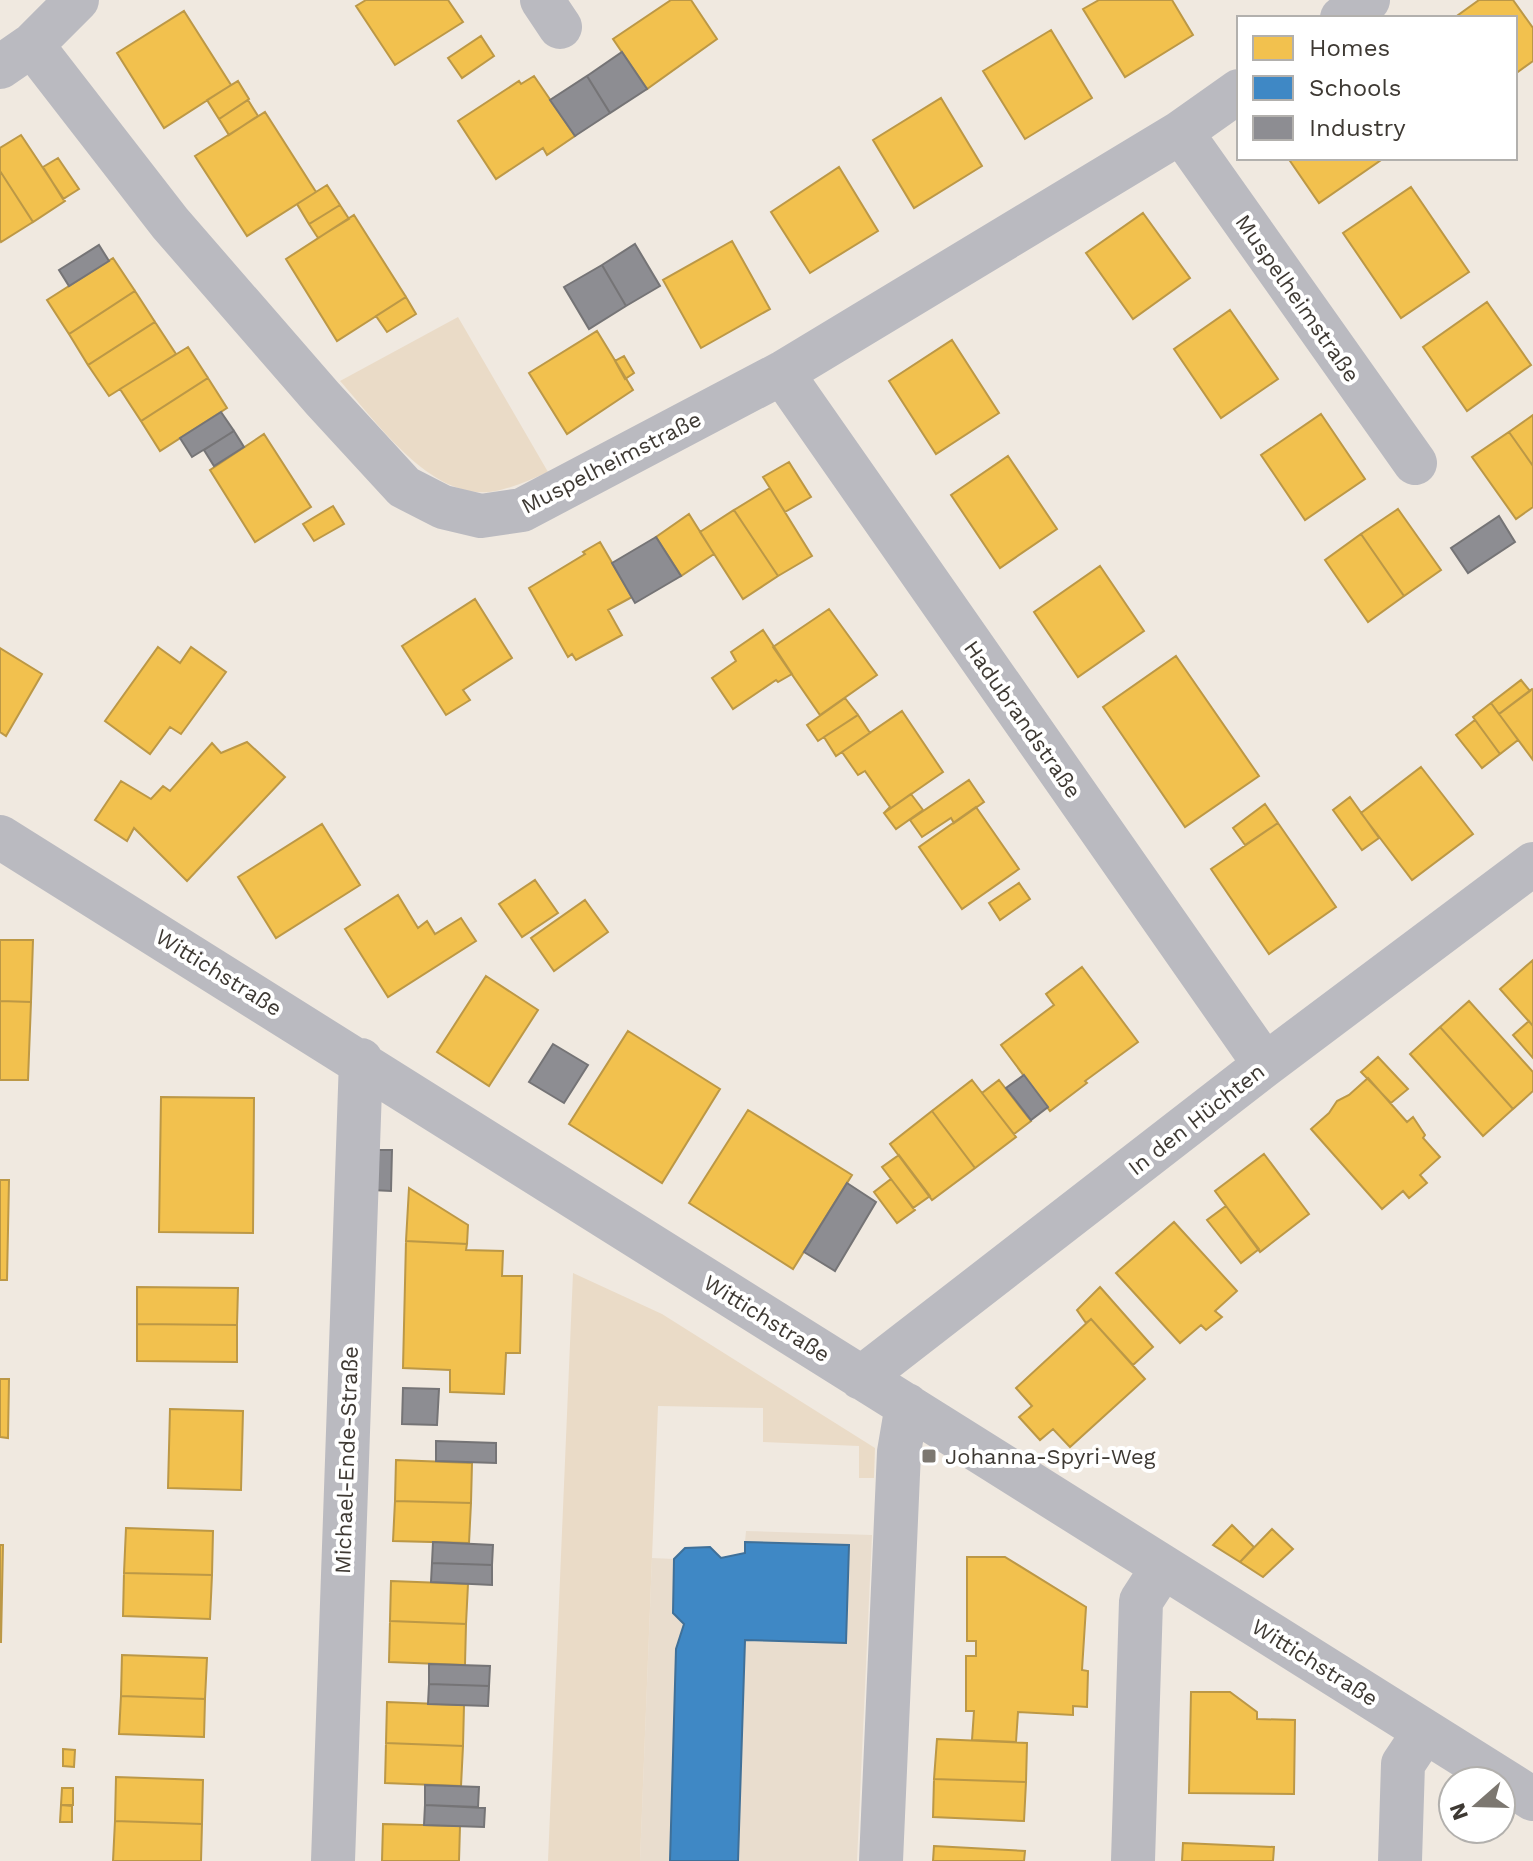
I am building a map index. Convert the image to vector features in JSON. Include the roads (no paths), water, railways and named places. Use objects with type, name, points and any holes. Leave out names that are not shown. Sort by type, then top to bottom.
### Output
[{"type":"street","points":[[16,56],[77,0]]},
{"type":"street","points":[[1345,16],[1368,0]]},
{"type":"street","name":"Muspelheimstraße","points":[[16,56],[170,223],[404,487],[443,507],[481,516],[522,510],[782,373],[1181,132],[1237,92]]},
{"type":"street","name":"Muspelheimstraße","points":[[1181,132],[1415,463]]},
{"type":"street","name":"Hadubrandstraße","points":[[782,373],[1265,1065]]},
{"type":"street","name":"Wittichstraße","points":[[0,837],[361,1060],[1533,1799]]},
{"type":"street","name":"In den Hüchten","points":[[861,1378],[1265,1065],[1533,864]]},
{"type":"street","name":"Michael-Ende-Straße","points":[[333,1861],[361,1060]]},
{"type":"street","points":[[881,1861],[899,1466],[907,1405]]},
{"type":"street","points":[[1133,1861],[1141,1601],[1163,1567]]},
{"type":"street","points":[[1400,1861],[1403,1764],[1425,1731]]},
{"type":"place","name":"Johanna-Spyri-Weg","points":[[929,1456]]}]
